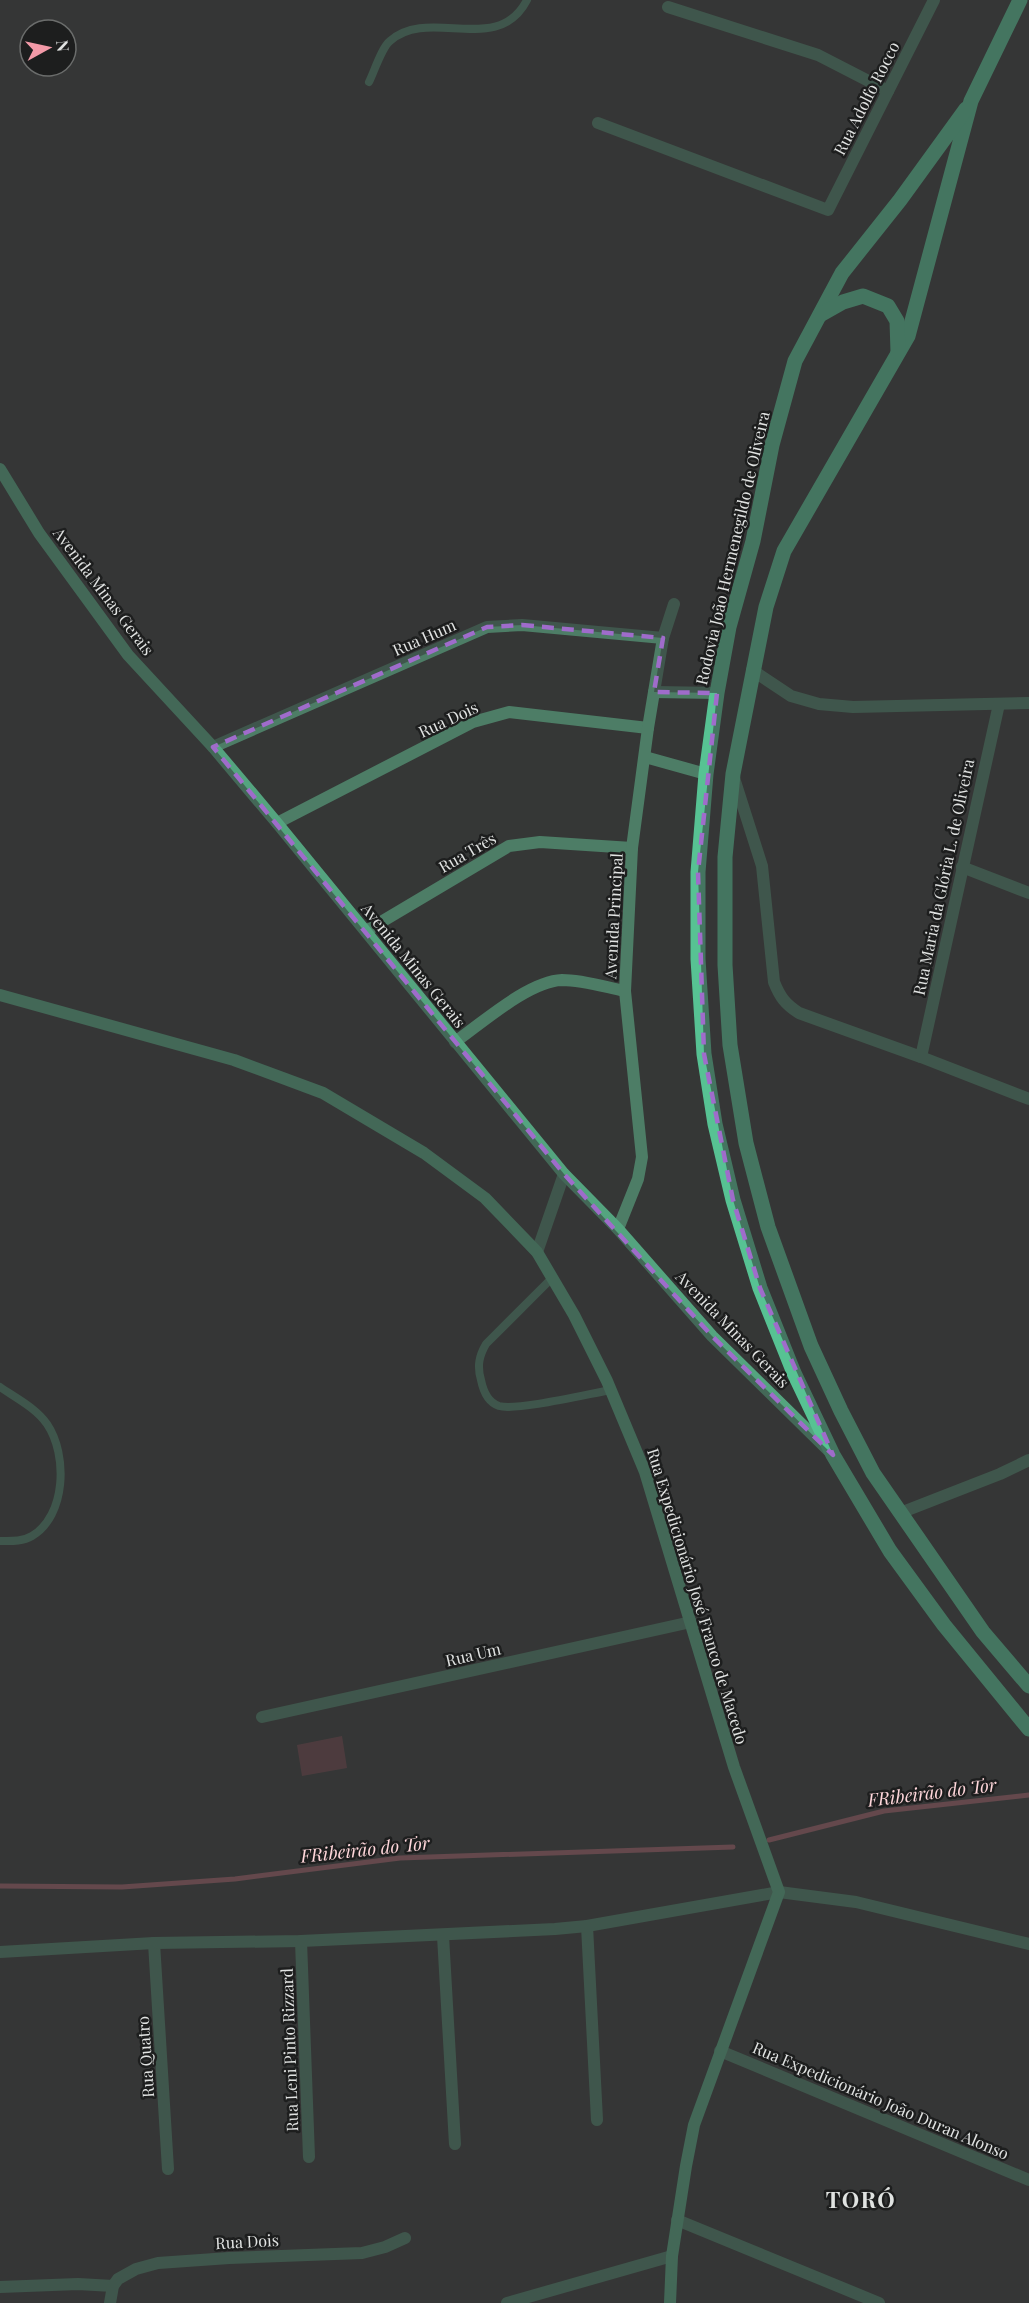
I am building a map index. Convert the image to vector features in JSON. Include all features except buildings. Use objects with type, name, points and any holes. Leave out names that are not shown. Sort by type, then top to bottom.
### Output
[{"type":"main road","name":"Rodovia João Hermenegildo de Oliveira","points":[[1020,0],[971,101],[900,200],[842,273],[795,362],[772,445],[753,541],[729,627],[717,693],[706,774],[698,872],[698,959],[704,1054],[715,1124],[733,1200],[760,1288],[794,1373],[833,1455],[890,1551],[944,1626],[1029,1729]]},
{"type":"main road","name":"Rodovia João Hermenegildo de Oliveira","points":[[971,101],[908,336],[784,551],[766,607],[733,774],[725,857],[724,965],[729,1046],[746,1143],[768,1227],[811,1346],[873,1473],[983,1632],[1029,1686]]},
{"type":"main road","points":[[819,315],[843,302],[863,296],[888,306],[897,321],[898,352]]},
{"type":"street","name":"Rua Adolfo Rocco","points":[[598,123],[828,210],[934,0]]},
{"type":"street","points":[[668,7],[818,55],[888,91]]},
{"type":"street","name":"Avenida Minas Gerais","points":[[0,469],[39,532],[128,655],[213,747],[278,823],[564,1174],[618,1229],[712,1336],[833,1455]]},
{"type":"street","name":"Avenida Principal","points":[[618,1229],[638,1179],[642,1157],[625,991],[632,848],[663,638],[674,604]]},
{"type":"street","name":"Rua Hum","points":[[213,747],[487,627],[522,624],[663,638]]},
{"type":"street","points":[[753,670],[791,696],[819,704],[853,707],[1029,704]]},
{"type":"street","points":[[654,692],[717,693]]},
{"type":"street","name":"Rua Maria da Glória L. de Oliveira","points":[[921,1057],[999,704]]},
{"type":"street","name":"Rua Dois","points":[[278,823],[473,722],[509,712],[648,728]]},
{"type":"street","points":[[645,757],[706,774]]},
{"type":"street","points":[[733,774],[762,866],[774,982],[787,1005],[799,1013],[921,1057],[1029,1100]]},
{"type":"street","name":"Rua Três","points":[[366,932],[509,846],[540,842],[632,848]]},
{"type":"street","points":[[962,867],[1029,893]]},
{"type":"street","points":[[455,1042],[520,996],[547,982],[573,980],[625,991]]},
{"type":"street","name":"Rua Expedicionário José Franco de Macedo","points":[[0,994],[234,1059],[323,1093],[424,1153],[485,1198],[537,1252],[574,1315],[611,1390],[645,1472],[734,1767],[779,1892]]},
{"type":"street","points":[[537,1252],[564,1174]]},
{"type":"street","points":[[900,1513],[1000,1474],[1029,1460]]},
{"type":"street","name":"Rua Um","points":[[262,1718],[691,1622]]},
{"type":"street","points":[[670,2303],[672,2256],[694,2125],[779,1892]]},
{"type":"street","points":[[0,1952],[154,1943],[301,1941],[443,1935],[587,1926],[779,1892],[856,1902],[1029,1944]]},
{"type":"street","points":[[587,1926],[597,2120]]},
{"type":"street","points":[[443,1935],[455,2144]]},
{"type":"street","name":"Rua Leni Pinto Rizzard","points":[[301,1941],[309,2157]]},
{"type":"street","name":"Rua Quatro","points":[[154,1943],[168,2169]]},
{"type":"street","name":"Rua Expedicionário João Duran Alonso","points":[[720,2051],[1029,2180]]},
{"type":"street","points":[[678,2220],[879,2303]]},
{"type":"street","name":"Rua Dois","points":[[112,2286],[118,2279],[136,2268],[158,2263],[362,2253],[405,2238]]},
{"type":"street","points":[[507,2303],[672,2256]]},
{"type":"street","points":[[0,2287],[78,2284],[112,2286],[110,2303]]},
{"type":"lane","points":[[369,82],[388,41],[411,28],[484,29],[507,22],[522,11],[527,0]]},
{"type":"lane","points":[[552,1278],[486,1344],[478,1369],[483,1389],[491,1402],[500,1406],[519,1406],[611,1390]]},
{"type":"lane","points":[[0,1387],[38,1413],[48,1425],[59,1460],[59,1485],[56,1505],[49,1522],[41,1530],[29,1538],[0,1541]]},
{"type":"highlighted area","points":[[522,625],[663,638],[654,692],[717,693],[698,872],[704,1054],[733,1200],[760,1288],[833,1455],[712,1336],[564,1174],[213,747],[487,627]]},
{"type":"shaded area","points":[[342,1736],[347,1768],[302,1776],[297,1745]]},
{"type":"waterway","name":"FRibeirão do Tor","points":[[769,1840],[884,1811],[1029,1795]]},
{"type":"waterway","name":"FRibeirão do Tor","points":[[0,1886],[122,1887],[235,1879],[400,1858],[733,1847]]},
{"type":"district","name":"TORÓ","points":[[861,2199]]}]
